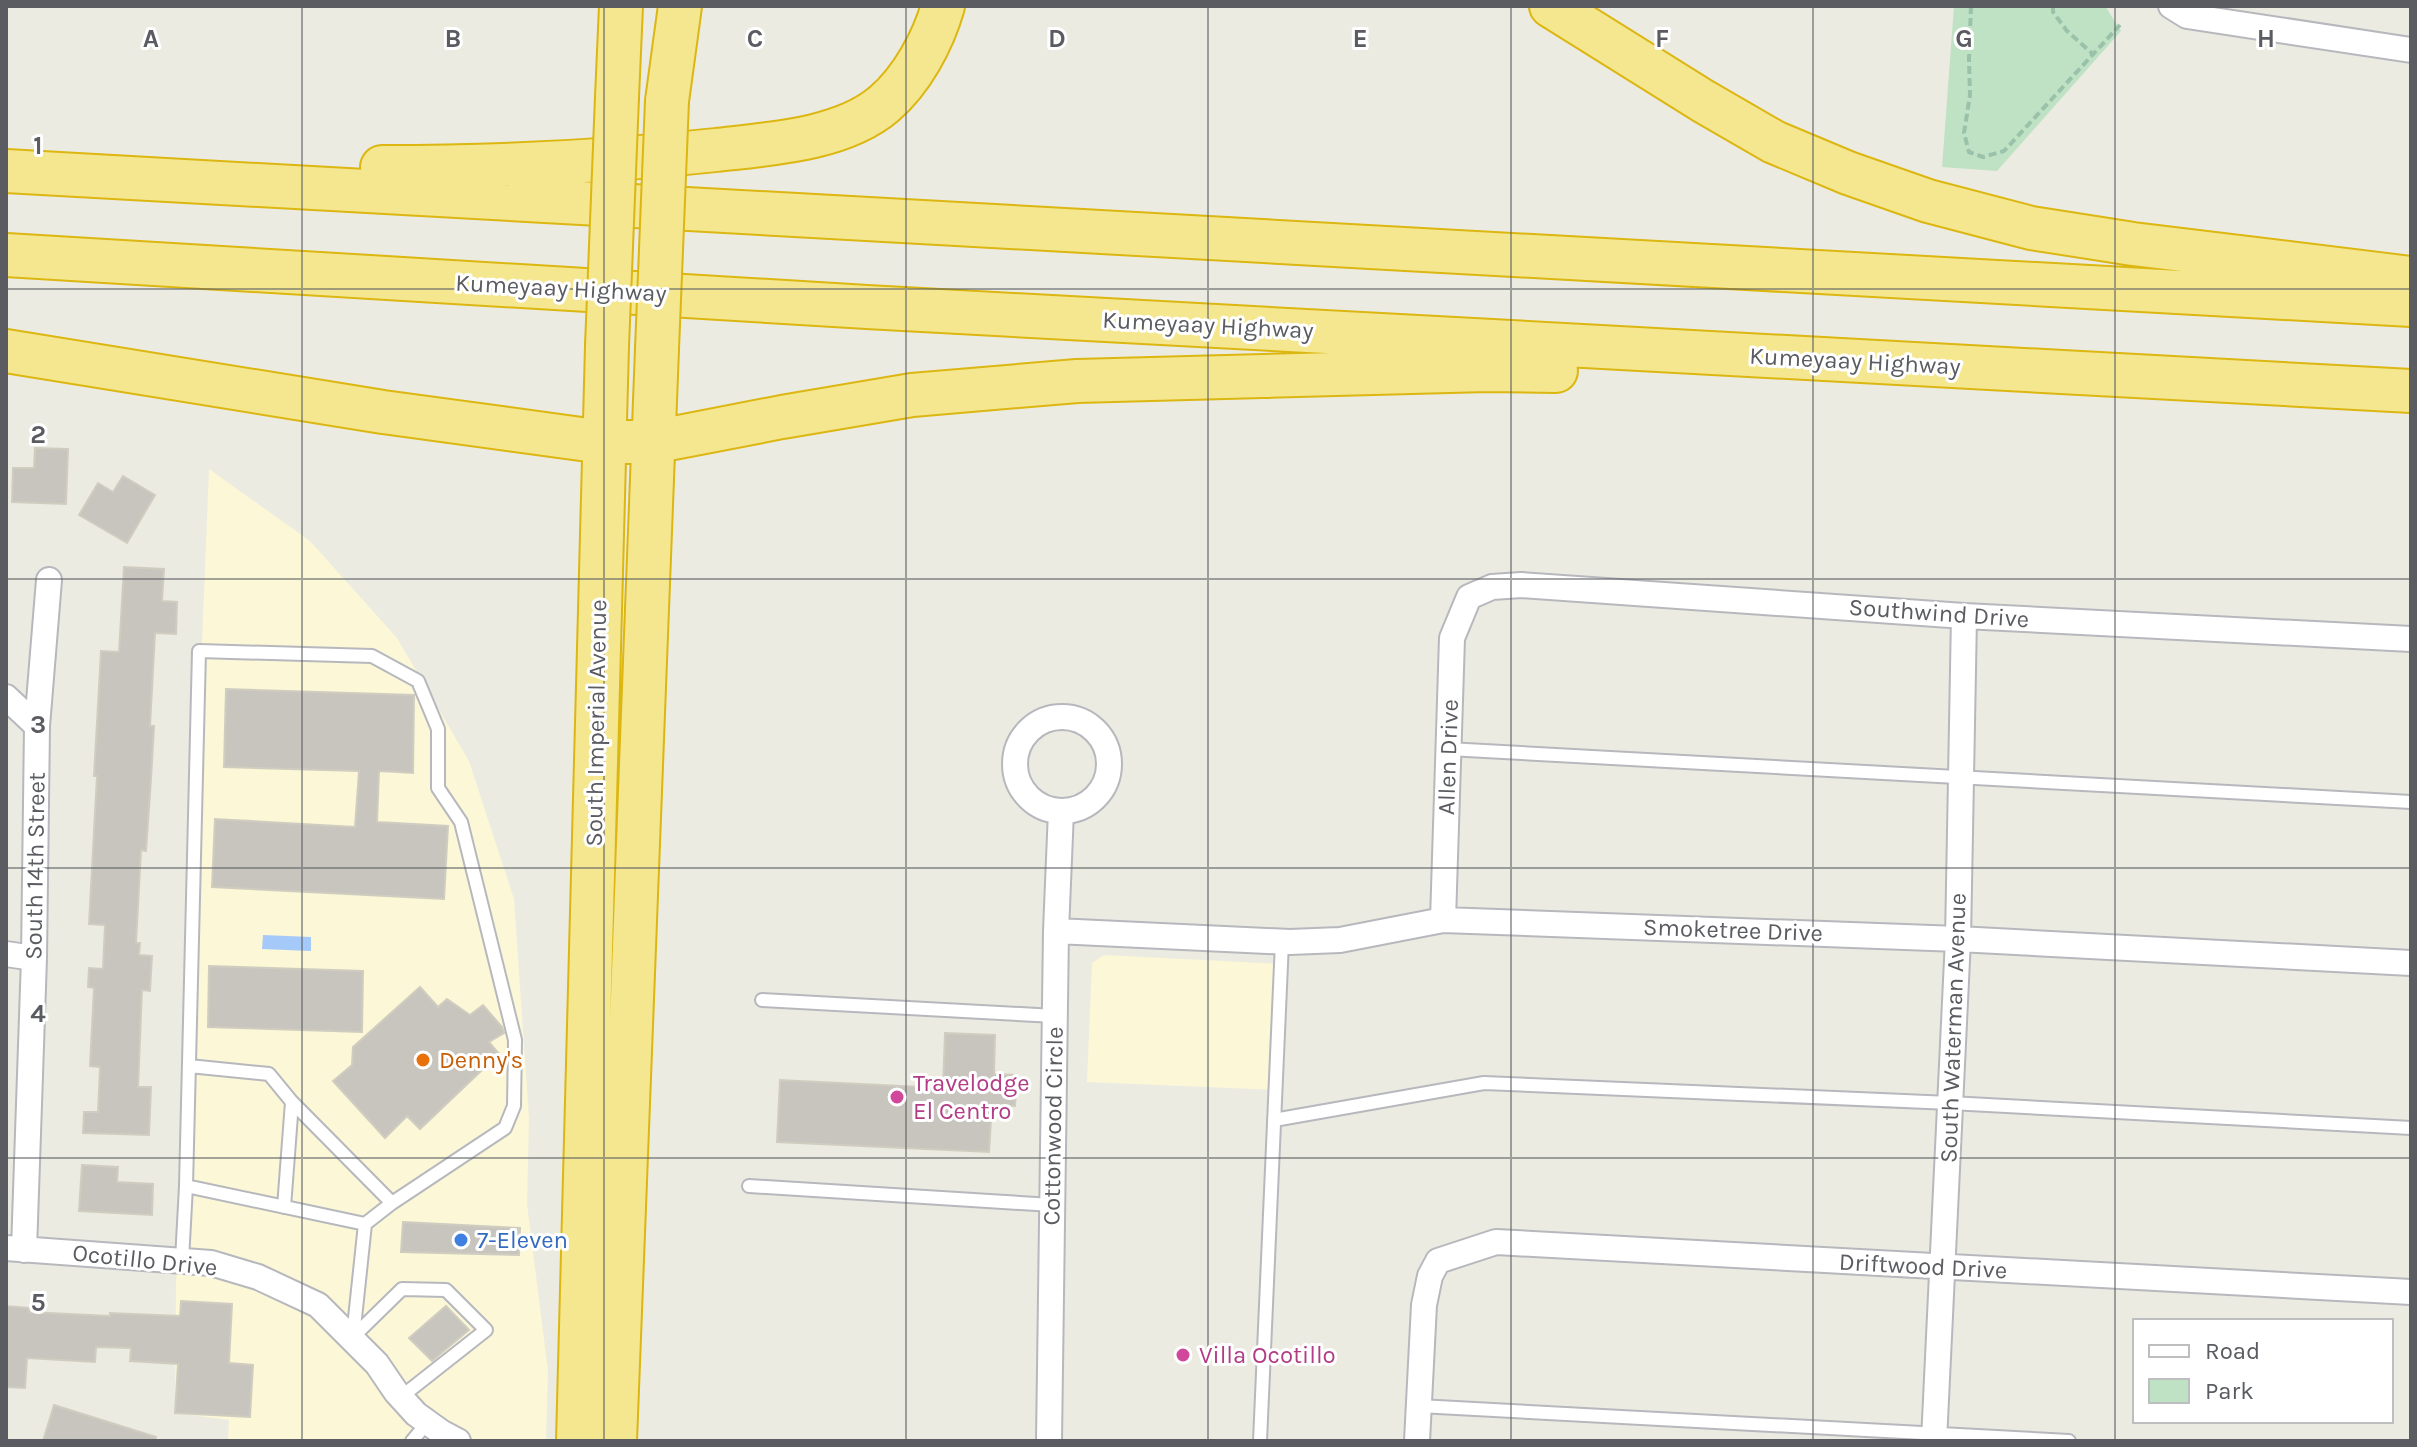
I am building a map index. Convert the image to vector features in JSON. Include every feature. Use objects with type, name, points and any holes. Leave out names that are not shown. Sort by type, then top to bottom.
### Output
[{"type":"highway","name":"South Imperial Avenue","points":[[578,1441],[603,442],[621,6]]},
{"type":"highway","name":"South Imperial Avenue","points":[[615,1441],[667,101],[680,6]]},
{"type":"highway","points":[[224,183],[294,167],[484,165],[639,159],[753,146],[823,133],[849,124],[884,104],[926,49],[943,6]]},
{"type":"highway","points":[[1551,6],[1774,142],[1848,173],[1928,201],[2031,228],[2133,244],[2411,278]]},
{"type":"highway","points":[[6,171],[2411,305]]},
{"type":"highway","name":"Kumeyaay Highway","points":[[6,255],[867,307],[2411,391]]},
{"type":"highway","points":[[6,351],[383,412],[603,442],[653,442],[912,395],[1077,381],[1487,370],[1915,381],[2008,370]]},
{"type":"street","points":[[2171,6],[2187,16],[2411,50]]},
{"type":"street","name":"South 14th Street","points":[[15,1249],[34,958],[37,726],[49,580]]},
{"type":"street","name":"Southwind Drive","points":[[1469,597],[1492,587],[1521,585],[1964,616],[2411,639]]},
{"type":"street","name":"Allen Drive","points":[[1443,920],[1452,638],[1469,597]]},
{"type":"street","name":"South Waterman Avenue","points":[[1934,1438],[1958,939],[1964,616]]},
{"type":"street","points":[[6,697],[37,726]]},
{"type":"street","name":"Cottonwood Circle","points":[[1049,1441],[1056,931],[1061,811]]},
{"type":"street","name":"Smoketree Drive","points":[[1056,931],[1282,942],[1340,940],[1443,920],[1958,939],[2411,963]]},
{"type":"street","points":[[6,954],[34,958]]},
{"type":"street","name":"Driftwood Drive","points":[[1419,1406],[1424,1305],[1430,1276],[1438,1261],[1496,1242],[2411,1292]]},
{"type":"street","name":"Ocotillo Drive","points":[[15,1249],[211,1263],[258,1277],[318,1305],[353,1337],[416,1414],[420,1432],[458,1441]]},
{"type":"street","points":[[1417,1441],[1419,1406]]},
{"type":"lane","points":[[182,1260],[199,651],[372,656],[418,681],[438,729],[438,788],[461,822],[515,1040],[514,1106],[505,1128],[365,1224],[353,1337]]},
{"type":"lane","points":[[1448,749],[2411,802]]},
{"type":"lane","points":[[1260,1441],[1282,942]]},
{"type":"lane","points":[[762,1000],[1055,1016]]},
{"type":"lane","points":[[189,1066],[269,1074],[292,1102],[392,1203]]},
{"type":"lane","points":[[1274,1120],[1484,1083],[1950,1103],[2411,1128]]},
{"type":"lane","points":[[284,1207],[292,1102]]},
{"type":"lane","points":[[186,1186],[365,1224]]},
{"type":"lane","points":[[749,1186],[1052,1205]]},
{"type":"lane","points":[[353,1337],[402,1289],[446,1290],[486,1330],[401,1397]]},
{"type":"lane","points":[[1419,1406],[1934,1438],[2069,1441]]},
{"type":"path","points":[[1971,6],[1970,95],[1964,133],[1969,152],[1983,157],[2004,151],[2120,25]]},
{"type":"path","points":[[2053,6],[2053,12],[2067,31],[2094,55]]},
{"type":"shaded area","points":[[209,469],[310,541],[397,638],[469,761],[514,899],[529,1118],[527,1204],[548,1371],[546,1441],[228,1441],[229,1420],[175,1413],[176,1285]]},
{"type":"shaded area","points":[[1104,955],[1282,964],[1277,1090],[1087,1082],[1092,963]]},
{"type":"green space","points":[[1954,6],[2108,6],[2121,31],[1997,171],[1942,167]]},
{"type":"water","points":[[263,935],[311,937],[311,951],[262,949]]},
{"type":"building","points":[[35,448],[68,449],[66,504],[12,502],[13,468],[34,468]]},
{"type":"building","points":[[123,476],[155,495],[127,543],[79,515],[98,483],[113,492]]},
{"type":"building","points":[[124,567],[164,569],[162,601],[177,602],[176,634],[155,633],[150,726],[154,726],[151,779],[146,851],[141,850],[136,943],[140,943],[139,955],[152,956],[150,991],[142,990],[138,1087],[151,1087],[149,1135],[83,1133],[84,1112],[98,1112],[100,1067],[90,1066],[94,988],[88,987],[89,968],[103,969],[105,925],[89,924],[101,651],[119,652]]},
{"type":"building","points":[[226,689],[414,695],[413,773],[379,771],[377,822],[448,826],[444,899],[212,887],[215,819],[355,827],[359,771],[224,767]]},
{"type":"building","points":[[209,966],[363,971],[362,1032],[208,1027]]},
{"type":"building","name":"Denny's","points":[[420,987],[438,1007],[447,999],[470,1015],[483,1005],[504,1033],[489,1042],[499,1054],[420,1129],[407,1116],[385,1138],[333,1081],[352,1065],[353,1047]]},
{"type":"building","name":"Travelodge El Centro","points":[[945,1033],[995,1035],[994,1074],[1017,1075],[1015,1106],[992,1105],[989,1152],[777,1142],[780,1080],[943,1088]]},
{"type":"building","points":[[82,1165],[118,1167],[117,1182],[153,1184],[152,1215],[79,1211]]},
{"type":"building","name":"7-Eleven","points":[[403,1222],[520,1228],[519,1255],[401,1252]]},
{"type":"building","points":[[181,1301],[232,1304],[229,1363],[253,1365],[250,1417],[175,1413],[178,1364],[130,1361],[131,1348],[96,1347],[95,1362],[27,1358],[25,1388],[6,1387],[6,1306],[29,1308],[29,1312],[180,1316]]},
{"type":"building","points":[[446,1306],[469,1330],[432,1361],[409,1338]]},
{"type":"building","points":[[54,1405],[156,1437],[155,1441],[43,1441]]},
{"type":"place","name":"Denny's","points":[[423,1060]]},
{"type":"place","name":"Travelodge El Centro","points":[[897,1097]]},
{"type":"place","name":"7-Eleven","points":[[461,1240]]},
{"type":"place","name":"Villa Ocotillo","points":[[1183,1355]]}]
